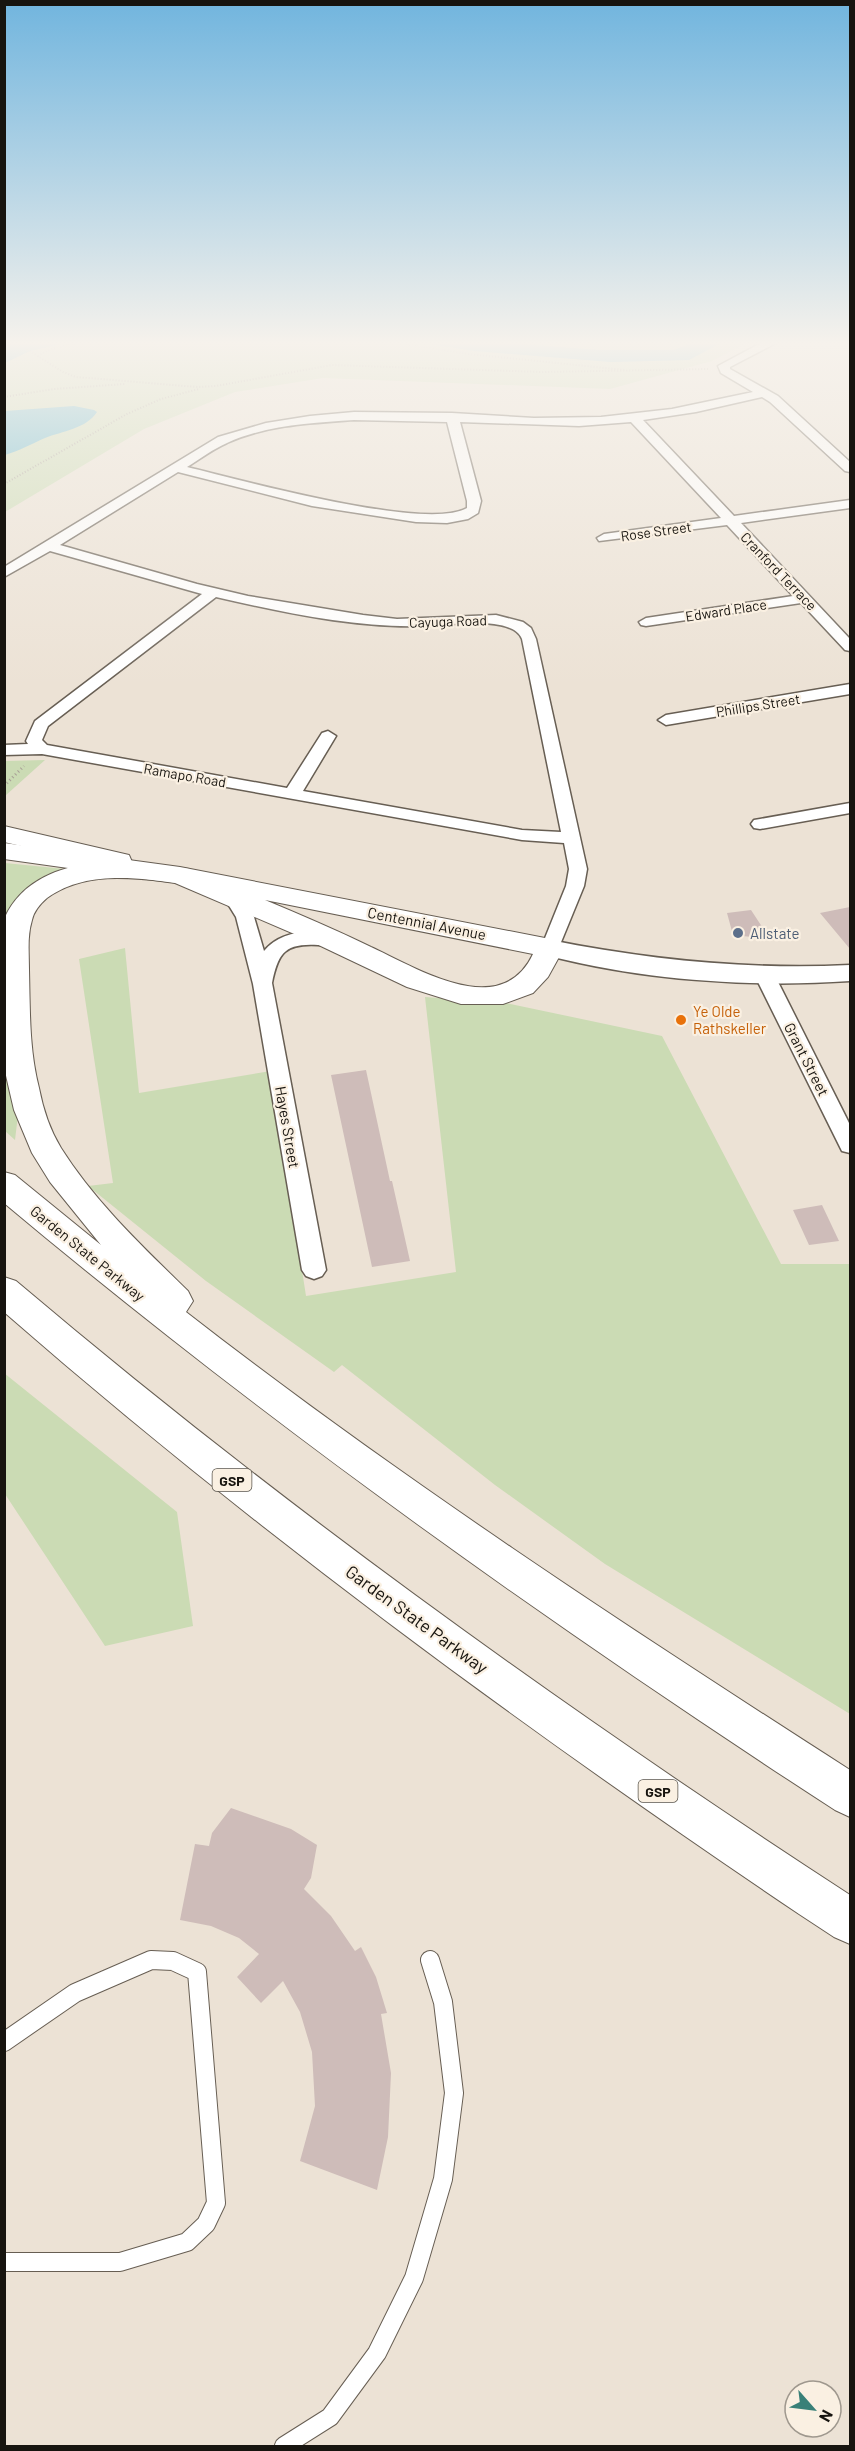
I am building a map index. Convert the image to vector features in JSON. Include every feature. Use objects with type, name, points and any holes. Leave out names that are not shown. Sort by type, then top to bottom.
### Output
[{"type":"main road","points":[[4,834],[180,875],[453,993],[476,996],[505,993],[524,986],[538,974],[550,948]]},
{"type":"main road","name":"Centennial Avenue","points":[[4,851],[180,875],[550,948]]},
{"type":"main road","points":[[180,875],[111,870],[81,873],[47,886],[30,899],[23,908],[15,939],[14,1005],[18,1060],[30,1112],[48,1152],[60,1171],[134,1258],[214,1338],[349,1455]]},
{"type":"main road","name":"Garden State Parkway","points":[[4,1184],[206,1348],[349,1455],[511,1572],[657,1671],[850,1795]]},
{"type":"main road","name":"Garden State Parkway","points":[[11,1297],[221,1472],[421,1624],[708,1826],[850,1921]]},
{"type":"street","points":[[4,573],[194,457]]},
{"type":"street","points":[[177,468],[312,502],[416,518],[447,519],[463,516],[474,507],[463,457]]},
{"type":"street","name":"Cranford Terrace","points":[[671,457],[850,647]]},
{"type":"street","points":[[838,457],[850,468]]},
{"type":"street","name":"Rose Street","points":[[604,538],[850,504]]},
{"type":"street","name":"Cayuga Road","points":[[49,546],[214,592],[363,619],[397,623],[496,619],[518,625],[526,632],[529,639],[578,862],[578,877],[550,948]]},
{"type":"street","points":[[42,749],[34,741],[41,724],[214,592]]},
{"type":"street","name":"Edward Place","points":[[646,622],[806,598]]},
{"type":"street","name":"Phillips Street","points":[[666,720],[850,689]]},
{"type":"street","points":[[292,794],[328,736]]},
{"type":"street","name":"Ramapo Road","points":[[4,750],[42,749],[522,835],[572,838]]},
{"type":"street","points":[[760,824],[850,808]]},
{"type":"street","name":"Hayes Street","points":[[232,896],[244,917],[263,984],[314,1270]]},
{"type":"street","name":"Hayes Street","points":[[263,984],[269,957],[281,944],[298,938],[331,940]]},
{"type":"street","name":"Centennial Avenue","points":[[550,948],[641,965],[764,974],[850,973]]},
{"type":"street","name":"Grant Street","points":[[764,974],[850,1145]]},
{"type":"lane","points":[[4,2042],[75,1993],[151,1960],[173,1961],[197,1972],[216,2203],[206,2224],[187,2242],[120,2262],[4,2262]]},
{"type":"lane","points":[[284,2446],[330,2417],[377,2353],[414,2278],[443,2178],[454,2093],[443,2002],[430,1960]]},
{"type":"path","points":[[4,484],[51,457]]},
{"type":"green space","points":[[5,457],[96,457],[5,512]]},
{"type":"green space","points":[[45,760],[5,796],[5,761]]},
{"type":"green space","points":[[5,863],[65,869],[10,908],[5,923]]},
{"type":"green space","points":[[125,948],[139,1093],[271,1071],[306,1296],[456,1272],[425,997],[506,1003],[662,1036],[781,1264],[850,1264],[850,1714],[605,1564],[495,1485],[342,1365],[334,1372],[206,1281],[88,1186],[113,1183],[79,959]]},
{"type":"green space","points":[[4,1031],[18,1115],[15,1140],[5,1131]]},
{"type":"green space","points":[[4,1373],[177,1512],[193,1626],[105,1646],[5,1494]]},
{"type":"building","points":[[850,907],[850,949],[820,913]]},
{"type":"building","points":[[751,910],[770,939],[733,935],[727,913]]},
{"type":"building","points":[[366,1070],[410,1261],[372,1267],[331,1075]]},
{"type":"building","points":[[822,1205],[839,1241],[809,1245],[793,1210]]},
{"type":"building","points":[[231,1808],[291,1829],[317,1845],[311,1878],[304,1889],[331,1916],[355,1951],[361,1947],[376,1977],[387,2013],[381,2014],[391,2073],[388,2137],[377,2190],[300,2161],[315,2106],[312,2052],[300,2012],[283,1981],[261,2003],[237,1977],[259,1954],[239,1938],[211,1926],[180,1920],[195,1844],[209,1846],[212,1833]]},
{"type":"place","name":"Allstate","points":[[738,933]]},
{"type":"place","name":"Ye Olde Rathskeller","points":[[681,1020]]}]
